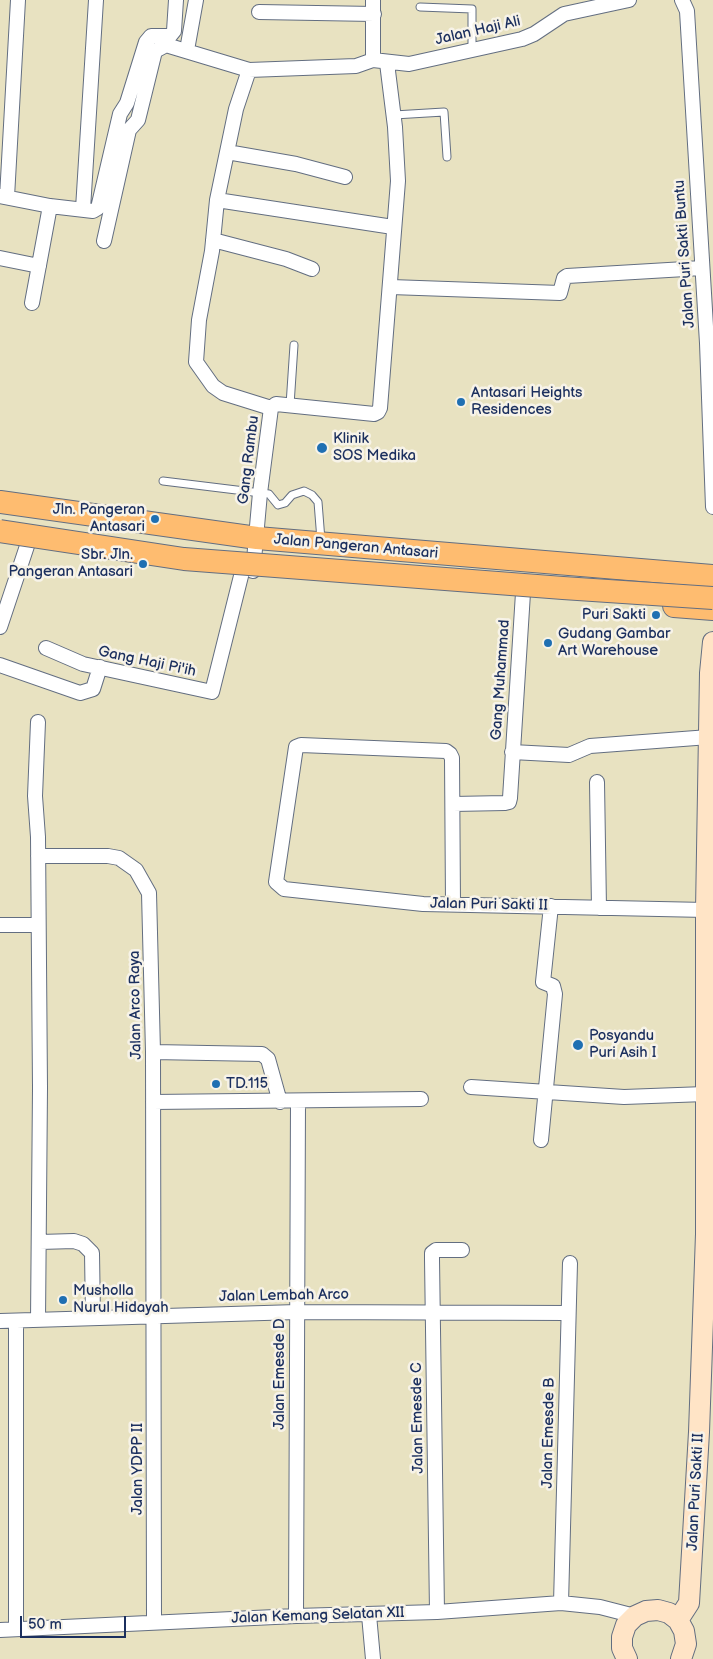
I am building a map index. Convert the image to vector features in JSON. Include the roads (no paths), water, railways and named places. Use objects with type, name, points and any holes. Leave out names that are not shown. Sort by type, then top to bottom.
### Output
[{"type":"main road","name":"Jalan Pangeran Antasari","points":[[0,502],[257,538],[536,563],[713,576]]},
{"type":"main road","points":[[0,518],[183,543],[713,586]]},
{"type":"main road","points":[[0,531],[184,558],[572,589],[713,598]]},
{"type":"main road","points":[[0,539],[247,572],[528,593],[713,610]]},
{"type":"main road","points":[[528,593],[536,563]]},
{"type":"street","points":[[18,0],[4,197],[50,206],[93,211],[98,208],[120,114],[127,103],[146,42],[151,36],[170,36],[174,31],[176,0]]},
{"type":"street","points":[[83,209],[96,0]]},
{"type":"street","points":[[187,50],[196,0]]},
{"type":"street","points":[[104,240],[129,130],[138,120],[155,51],[166,45],[249,70],[356,66],[373,60],[373,0]]},
{"type":"street","name":"Jalan Haji Ali","points":[[373,60],[409,64],[522,39],[534,34],[564,14],[629,0]]},
{"type":"street","name":"Jalan Puri Sakti Buntu","points":[[682,0],[687,11],[702,268],[713,507]]},
{"type":"street","points":[[259,12],[374,14]]},
{"type":"street","points":[[387,63],[398,161],[391,286],[560,294],[564,278],[568,276],[702,268]]},
{"type":"street","points":[[249,70],[236,109],[217,200],[213,240],[199,320],[196,362],[213,386],[223,393],[271,408]]},
{"type":"street","points":[[227,152],[296,164],[345,177]]},
{"type":"street","points":[[217,200],[394,227]]},
{"type":"street","points":[[32,303],[50,206]]},
{"type":"street","points":[[213,240],[286,259],[312,269]]},
{"type":"street","points":[[0,258],[39,266]]},
{"type":"street","name":"Gang Rambu","points":[[247,572],[257,538],[260,493],[271,408],[276,404],[374,414],[378,412],[391,286]]},
{"type":"street","points":[[0,627],[28,543]]},
{"type":"street","name":"Gang Haji Pi'ih","points":[[46,648],[83,664],[212,692],[247,572]]},
{"type":"street","name":"Gang Muhammad","points":[[528,593],[512,752],[569,755],[590,746],[709,737]]},
{"type":"street","name":"Jalan Puri Sakti II","points":[[678,1620],[689,1603],[706,1432],[710,1234],[705,1094],[709,737],[713,642]]},
{"type":"street","points":[[0,665],[80,693],[93,689],[100,667]]},
{"type":"street","points":[[38,722],[35,796],[38,856],[40,1242],[38,1320]]},
{"type":"street","name":"Jalan Puri Sakti II","points":[[453,804],[452,758],[446,751],[298,745],[276,882],[284,889],[423,904],[599,908],[708,904]]},
{"type":"street","points":[[454,904],[453,804],[509,802],[512,752]]},
{"type":"street","points":[[597,782],[599,908]]},
{"type":"street","name":"Jalan Arco Raya","points":[[38,856],[108,856],[119,858],[129,864],[143,879],[149,893],[151,906],[155,1316]]},
{"type":"street","points":[[541,1140],[544,1091],[556,994],[553,986],[543,982],[551,906]]},
{"type":"street","points":[[0,925],[38,925]]},
{"type":"street","points":[[153,1052],[262,1054],[268,1058],[280,1102]]},
{"type":"street","points":[[471,1086],[624,1097],[705,1094]]},
{"type":"street","points":[[153,1102],[298,1102],[421,1099]]},
{"type":"street","name":"Jalan Emesde D","points":[[296,1616],[298,1102]]},
{"type":"street","points":[[40,1242],[74,1242],[83,1244],[92,1253],[93,1318]]},
{"type":"street","name":"Jalan Emesde C","points":[[437,1612],[432,1253],[436,1250],[462,1250]]},
{"type":"street","name":"Jalan Emesde B","points":[[561,1603],[570,1263]]},
{"type":"street","name":"Jalan Lembah Arco","points":[[0,1321],[297,1312],[568,1313]]},
{"type":"street","name":"Jalan YDPP II","points":[[154,1622],[155,1316]]},
{"type":"street","points":[[16,1322],[16,1629]]},
{"type":"street","name":"Jalan Kemang Selatan XII","points":[[0,1630],[296,1616],[437,1612],[561,1603],[600,1607],[635,1616]]},
{"type":"street","points":[[626,1659],[622,1637],[626,1625],[635,1616],[646,1611],[658,1610],[668,1613],[678,1620],[684,1631],[686,1644],[681,1659]]},
{"type":"street","points":[[370,1615],[373,1659]]},
{"type":"lane","points":[[420,7],[472,8],[472,50]]},
{"type":"lane","points":[[394,115],[444,112],[447,158]]},
{"type":"lane","points":[[290,405],[294,345]]},
{"type":"lane","points":[[163,481],[269,494],[278,505],[285,503],[292,495],[299,492],[312,495],[318,502],[320,510],[321,544]]},
{"type":"place","name":"Antasari Heights Residences","points":[[461,402]]},
{"type":"place","name":"Klinik SOS Medika","points":[[322,448]]},
{"type":"place","name":"Jln. Pangeran Antasari","points":[[155,519]]},
{"type":"place","name":"Sbr. Jln. Pangeran Antasari","points":[[143,564]]},
{"type":"place","name":"Puri Sakti","points":[[656,615]]},
{"type":"place","name":"Gudang Gambar Art Warehouse","points":[[548,643]]},
{"type":"place","name":"Posyandu Puri Asih I","points":[[578,1045]]},
{"type":"place","name":"TD.115","points":[[216,1084]]},
{"type":"place","name":"Musholla Nurul Hidayah","points":[[63,1300]]}]
